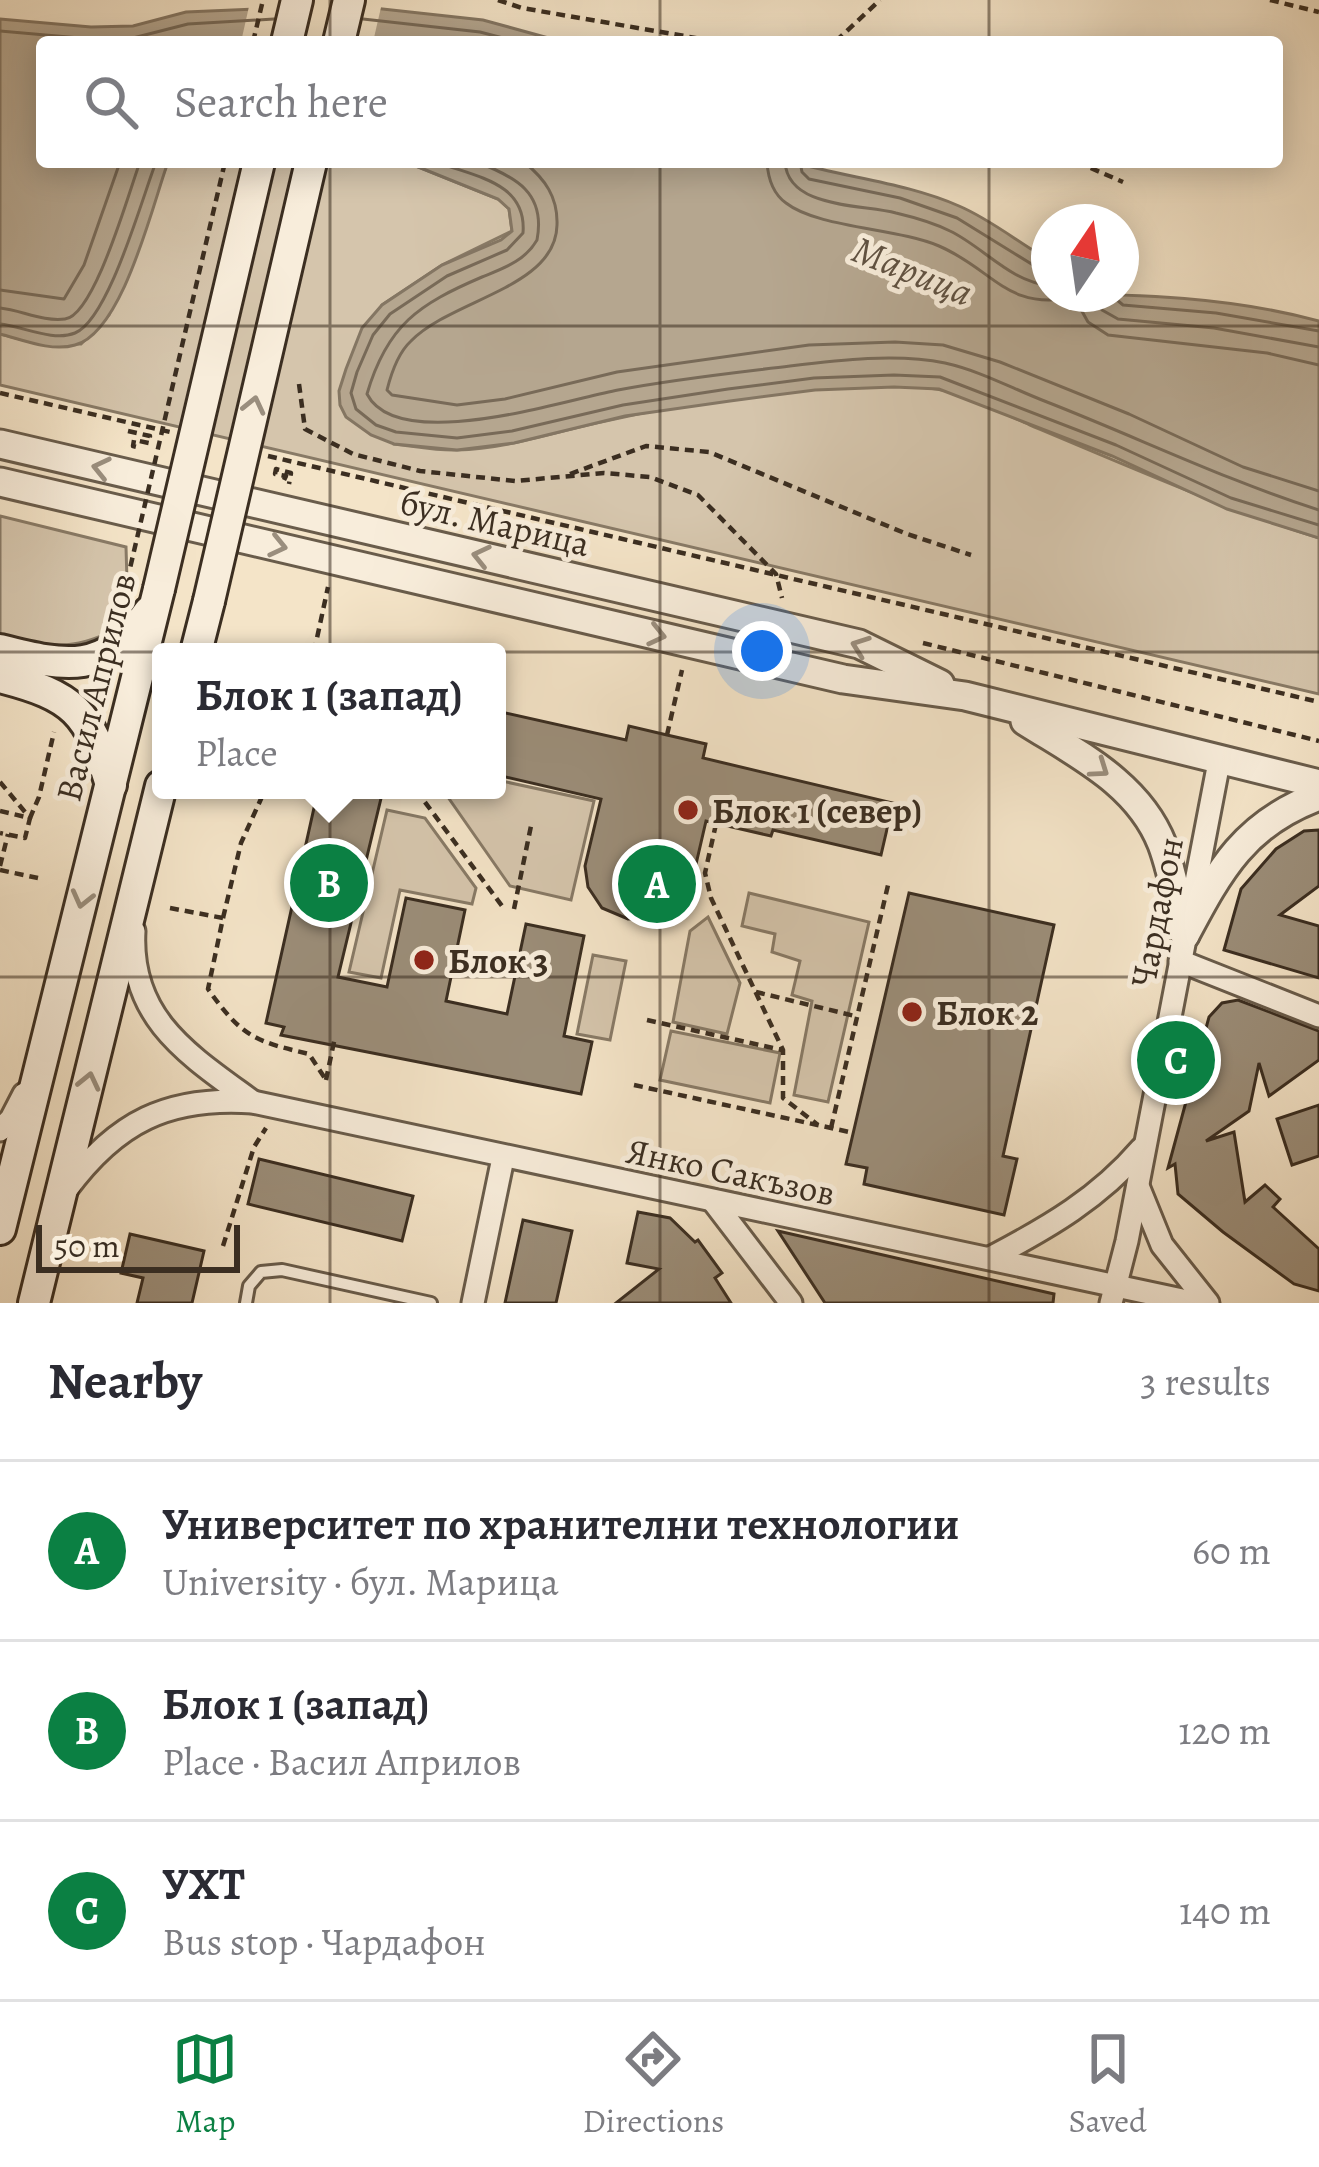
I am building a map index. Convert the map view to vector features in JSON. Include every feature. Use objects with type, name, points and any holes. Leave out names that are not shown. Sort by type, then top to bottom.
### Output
[{"type":"main road","points":[[288,36],[296,0]]},
{"type":"main road","points":[[340,36],[349,0]]},
{"type":"main road","name":"Васил Априлов","points":[[0,1228],[259,168]]},
{"type":"main road","points":[[198,643],[310,168]]},
{"type":"main road","points":[[0,650],[57,663],[101,656],[130,640],[157,596]]},
{"type":"main road","points":[[0,677],[46,689],[68,702],[93,734],[111,785]]},
{"type":"main road","points":[[34,1303],[158,799]]},
{"type":"street","name":"бул. Марица","points":[[0,444],[859,644],[965,696]]},
{"type":"street","name":"бул. Марица","points":[[0,482],[843,679],[965,696],[1319,784]]},
{"type":"street","points":[[1001,706],[1090,762],[1134,797],[1164,848],[1182,948]]},
{"type":"street","name":"Чардафон","points":[[1113,1294],[1219,762]]},
{"type":"street","points":[[1182,948],[1220,869],[1264,823],[1319,796]]},
{"type":"street","name":"Янко Сакъзов","points":[[136,880],[133,949],[138,985],[146,1002],[179,1045],[253,1102]]},
{"type":"street","points":[[1182,948],[1319,1016]]},
{"type":"street","points":[[0,1130],[11,1119],[40,1062]]},
{"type":"street","name":"Янко Сакъзов","points":[[62,1195],[93,1153],[161,1112],[216,1100],[253,1102],[992,1257],[1113,1294],[1196,1303]]},
{"type":"street","points":[[992,1257],[1068,1216],[1120,1174],[1144,1146]]},
{"type":"street","points":[[473,1303],[503,1158]]},
{"type":"street","points":[[1137,1184],[1162,1245],[1208,1303]]},
{"type":"street","points":[[713,1201],[791,1303]]},
{"type":"lane","points":[[245,1303],[249,1286],[261,1272],[282,1270],[431,1303]]},
{"type":"path","points":[[254,36],[262,0]]},
{"type":"path","points":[[498,0],[684,36]]},
{"type":"path","points":[[842,36],[880,0]]},
{"type":"path","points":[[1270,0],[1319,12]]},
{"type":"path","points":[[127,581],[224,168]]},
{"type":"path","points":[[1091,168],[1123,182]]},
{"type":"path","points":[[299,384],[305,429],[353,454],[420,471],[514,481],[604,473],[650,477],[698,495],[776,574],[787,627]]},
{"type":"path","points":[[0,393],[174,433]]},
{"type":"path","points":[[130,423],[128,431],[150,436],[148,443],[134,440],[133,446],[157,451]]},
{"type":"path","points":[[565,476],[646,446],[709,452],[970,555]]},
{"type":"path","points":[[252,452],[1319,702]]},
{"type":"path","points":[[286,496],[294,462]]},
{"type":"path","points":[[261,475],[285,481],[286,476],[275,474],[276,469],[291,473]]},
{"type":"path","points":[[316,643],[330,578]]},
{"type":"path","points":[[667,735],[685,659]]},
{"type":"path","points":[[38,878],[0,868],[4,834],[25,838],[50,743]]},
{"type":"path","points":[[0,782],[30,818]]},
{"type":"path","points":[[261,799],[241,843],[208,989],[229,1018],[259,1042],[309,1054],[326,1080],[335,1036]]},
{"type":"path","points":[[423,799],[502,906]]},
{"type":"path","points":[[0,811],[30,818]]},
{"type":"path","points":[[514,909],[532,821]]},
{"type":"path","points":[[716,824],[705,872],[711,898],[783,1050],[783,1098],[818,1125]]},
{"type":"path","points":[[831,1128],[889,881]]},
{"type":"path","points":[[170,908],[223,918]]},
{"type":"path","points":[[756,992],[857,1017]]},
{"type":"path","points":[[647,1020],[783,1050]]},
{"type":"path","points":[[634,1085],[854,1133]]},
{"type":"path","points":[[224,1246],[254,1147]]},
{"type":"shaded area","points":[[166,168],[421,168],[498,199],[509,209],[512,231],[442,265],[382,305],[394,444],[449,450],[494,447],[679,406],[815,388],[859,385],[948,391],[1209,499],[1319,538],[1319,694],[0,385],[0,334],[39,344],[81,344],[109,315]]},
{"type":"shaded area","points":[[0,516],[126,547],[127,581],[112,631],[69,645],[0,634]]},
{"type":"shaded area","points":[[506,782],[594,801],[571,900],[510,886],[449,799],[506,799]]},
{"type":"shaded area","points":[[387,810],[425,818],[476,888],[472,904],[400,890],[381,978],[349,972]]},
{"type":"shaded area","points":[[749,893],[869,922],[828,1102],[794,1095],[812,1001],[792,995],[800,961],[772,952],[775,934],[742,926]]},
{"type":"shaded area","points":[[708,917],[740,983],[727,1034],[673,1022],[690,931]]},
{"type":"shaded area","points":[[593,955],[626,961],[610,1040],[577,1034]]},
{"type":"shaded area","points":[[671,1031],[780,1053],[770,1103],[660,1080]]},
{"type":"water","points":[[346,5],[483,20],[541,36],[36,36],[36,168],[166,168],[134,265],[108,317],[92,335],[75,345],[57,347],[0,334],[0,19],[133,26],[186,12]]},
{"type":"water","name":"Марица","points":[[421,168],[818,168],[939,198],[971,211],[1031,248],[1031,312],[1139,312],[1139,296],[1252,307],[1319,321],[1319,538],[1227,509],[1112,456],[939,389],[815,390],[625,416],[514,443],[457,450],[394,444],[371,435],[346,417],[340,405],[339,391],[362,328],[382,305],[442,265],[501,240],[512,231],[509,209],[498,199]]},
{"type":"pier","points":[[250,2],[382,3],[374,36],[242,36]]},
{"type":"building","name":"Блок 1 (север)","points":[[506,713],[626,740],[629,726],[706,744],[703,758],[893,803],[881,855],[773,830],[771,836],[706,821],[690,890],[673,908],[653,918],[628,919],[602,908],[588,887],[585,866],[601,799],[506,777]]},
{"type":"building","points":[[316,799],[381,799],[338,977],[387,987],[406,898],[465,910],[446,1001],[507,1014],[526,924],[584,936],[564,1036],[592,1042],[581,1094],[281,1035],[284,1027],[266,1023]]},
{"type":"building","points":[[1319,830],[1319,886],[1280,915],[1319,926],[1319,978],[1224,950],[1241,889],[1276,849],[1304,831]]},
{"type":"building","points":[[909,893],[1054,925],[1003,1156],[1017,1159],[1004,1215],[864,1184],[867,1168],[846,1164]]},
{"type":"building","points":[[1238,1000],[1319,1031],[1319,1060],[1269,1096],[1259,1063],[1249,1111],[1206,1141],[1234,1132],[1245,1202],[1265,1185],[1280,1199],[1273,1207],[1319,1249],[1319,1291],[1294,1284],[1223,1232],[1178,1194],[1175,1164],[1168,1168],[1209,1017],[1222,1003]]},
{"type":"building","points":[[1319,1105],[1319,1156],[1292,1165],[1277,1119]]},
{"type":"building","points":[[259,1159],[413,1196],[402,1241],[248,1204]]},
{"type":"building","points":[[638,1212],[670,1218],[698,1240],[722,1273],[715,1278],[731,1303],[616,1303],[659,1269],[627,1263]]},
{"type":"building","points":[[523,1220],[572,1231],[556,1303],[505,1303]]},
{"type":"building","points":[[778,1231],[1054,1294],[1053,1303],[825,1303]]},
{"type":"building","points":[[130,1234],[204,1251],[192,1303],[137,1303],[143,1278],[121,1273]]},
{"type":"place","name":"Блок 1 (север)","points":[[688,810]]},
{"type":"place","name":"Блок 1 (запад)","points":[[329,883]]},
{"type":"place","name":"Университет по хранителни технологии","points":[[657,884]]},
{"type":"place","name":"Блок 3","points":[[424,960]]},
{"type":"place","name":"Блок 2","points":[[912,1012]]},
{"type":"place","name":"УХТ","points":[[1176,1060]]}]
